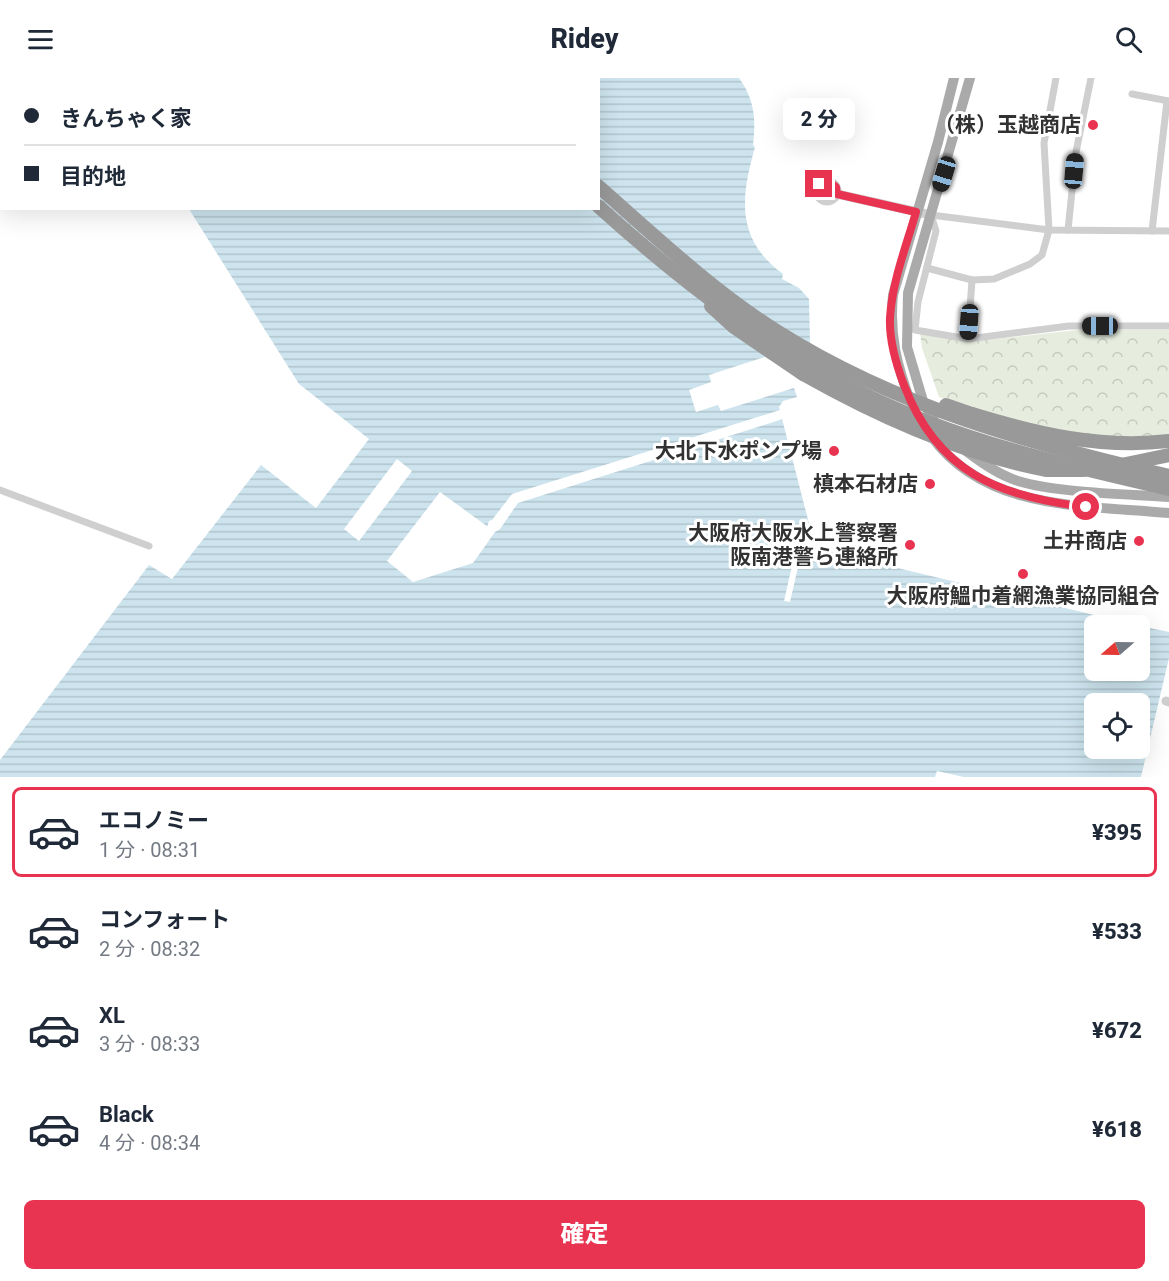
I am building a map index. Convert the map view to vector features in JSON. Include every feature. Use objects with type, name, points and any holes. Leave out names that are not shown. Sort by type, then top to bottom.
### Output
[{"type":"highway","points":[[600,188],[710,283],[810,351],[887,391],[970,423],[1048,446],[1169,476]]},
{"type":"highway","points":[[600,208],[734,327],[768,352],[842,396],[943,440],[1010,462],[1047,470],[1084,471],[1169,455]]},
{"type":"highway","points":[[691,287],[779,348],[885,404],[1003,447],[1169,489]]},
{"type":"highway","points":[[810,351],[892,387],[1020,429],[1125,444],[1169,441]]},
{"type":"main road","points":[[954,78],[893,295],[890,320],[892,346],[912,405],[938,444],[978,478],[995,487],[1022,496],[1066,504],[1169,513]]},
{"type":"main road","points":[[970,78],[912,273],[905,329],[915,381],[937,427],[981,463],[1019,481],[1117,494],[1169,497]]},
{"type":"street","points":[[927,268],[972,279],[994,279],[1037,261],[1046,247],[1049,230],[1044,143],[1056,78]]},
{"type":"street","points":[[1068,230],[1076,152],[1091,78]]},
{"type":"street","points":[[1132,94],[1168,101],[1168,119],[1152,231]]},
{"type":"street","points":[[837,194],[931,215],[1049,230],[1169,231]]},
{"type":"street","points":[[931,215],[936,231],[918,302],[915,330],[968,339],[1069,326],[1169,326]]},
{"type":"street","points":[[968,337],[972,279]]},
{"type":"street","points":[[0,490],[149,546]]},
{"type":"green space","points":[[1077,330],[1169,330],[1169,435],[1111,438],[1081,435],[1023,423],[939,397],[922,348],[920,332],[968,342]]},
{"type":"water","points":[[600,78],[739,78],[751,102],[754,119],[753,145],[755,147],[745,200],[749,232],[767,261],[783,274],[782,279],[799,288],[809,299],[810,343],[793,373],[765,357],[709,375],[711,382],[689,390],[696,412],[718,405],[721,411],[794,388],[797,397],[783,401],[779,407],[813,539],[798,538],[797,544],[1094,615],[1084,615],[1084,681],[1150,681],[1150,628],[1169,632],[1169,658],[1150,739],[1150,693],[1084,693],[1084,759],[1145,759],[1141,777],[964,777],[937,771],[935,777],[0,777],[0,760],[149,565],[172,579],[261,465],[316,508],[369,439],[299,384],[190,210],[600,210]],"holes":[[[397,459],[412,471],[359,541],[344,529]],[[440,492],[495,532],[473,563],[413,582],[387,561]]]},
{"type":"pier","points":[[780,410],[783,419],[518,503],[500,529],[495,532],[487,527],[489,521],[512,494]]},
{"type":"pier","points":[[775,538],[803,545],[790,602],[784,601],[796,548],[773,543]]},
{"type":"place","name":"（株）玉越商店","points":[[1093,125]]},
{"type":"place","name":"大北下水ポンプ場","points":[[834,451]]},
{"type":"place","name":"槙本石材店","points":[[930,484]]},
{"type":"place","name":"土井商店","points":[[1139,541]]},
{"type":"place","name":"大阪府大阪水上警察署 阪南港警ら連絡所","points":[[910,545]]},
{"type":"place","name":"大阪府鰮巾着網漁業協同組合","points":[[1023,574]]},
{"type":"route","points":[[819,184],[825,181],[832,182],[837,194],[916,212],[893,295],[890,320],[892,346],[912,405],[938,444],[978,478],[995,487],[1047,502],[1086,507]]}]
